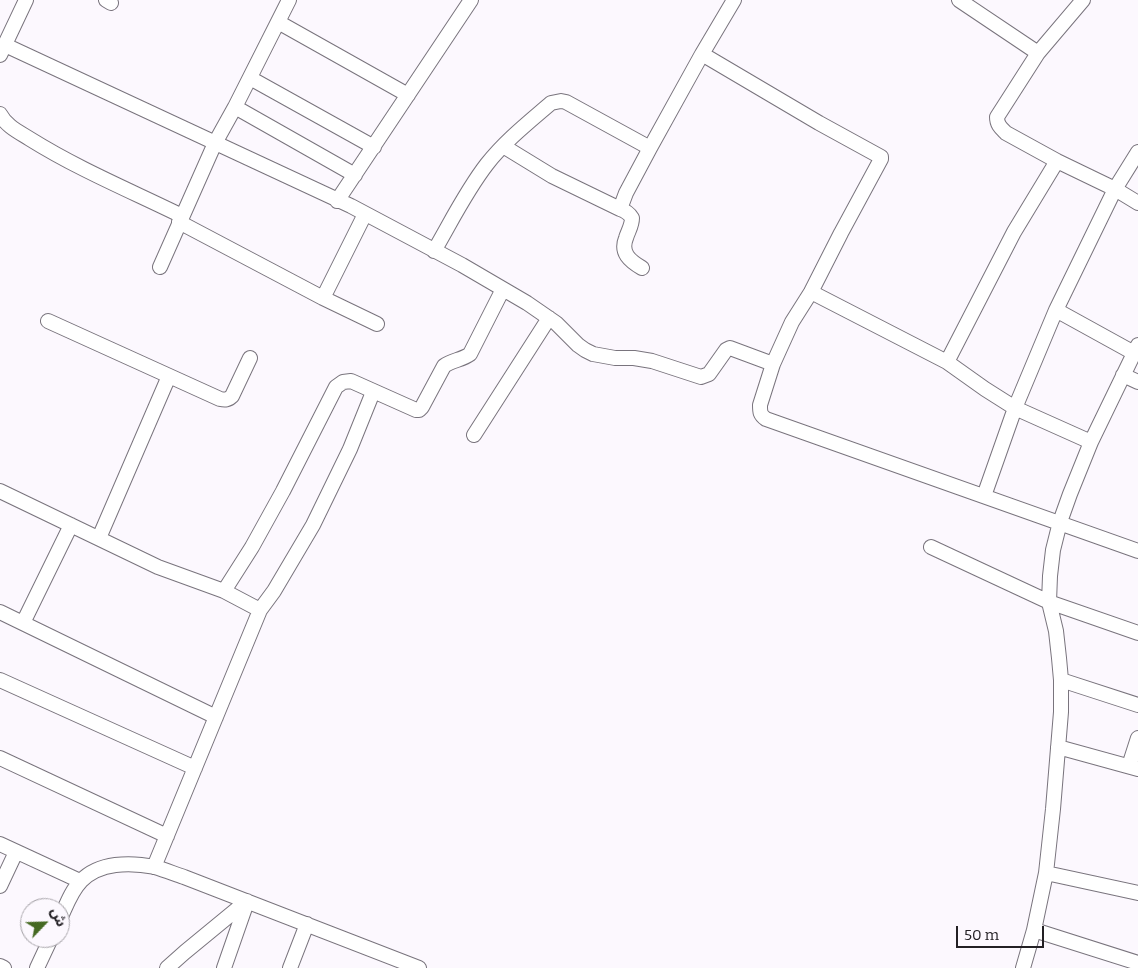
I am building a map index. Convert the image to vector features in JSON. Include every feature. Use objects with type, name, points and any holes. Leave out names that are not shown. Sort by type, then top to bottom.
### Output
[{"type":"street","points":[[26,0],[2,50],[215,143],[365,214],[462,265],[503,289],[556,323],[585,350],[593,354],[652,361],[701,377],[710,374],[726,350],[730,348],[773,364]]},
{"type":"street","points":[[160,267],[215,143],[289,0]]},
{"type":"street","points":[[337,200],[471,0]]},
{"type":"street","points":[[620,209],[650,148],[734,0]]},
{"type":"street","points":[[959,0],[1038,53]]},
{"type":"street","points":[[1083,0],[1038,53],[997,117],[997,122],[999,127],[1006,133],[1057,161],[1115,189],[1138,203]]},
{"type":"street","points":[[278,22],[408,95]]},
{"type":"street","points":[[702,54],[881,158],[811,292],[792,322],[773,364],[760,406],[761,415],[766,419],[1138,551]]},
{"type":"street","points":[[250,78],[374,146]]},
{"type":"street","points":[[434,251],[488,163],[503,146],[551,103],[566,102],[650,148]]},
{"type":"street","points":[[235,107],[355,175]]},
{"type":"street","points":[[0,114],[6,123],[45,148],[181,219],[323,298],[377,324]]},
{"type":"street","points":[[503,146],[552,176],[630,214],[632,218],[630,229],[624,242],[625,252],[630,261],[642,268]]},
{"type":"street","points":[[984,496],[1016,408],[1056,310],[1115,189],[1138,152]]},
{"type":"street","points":[[947,362],[1014,232],[1057,161]]},
{"type":"street","points":[[323,298],[365,214]]},
{"type":"street","points":[[224,591],[252,547],[283,491],[336,387],[343,382],[351,381],[416,410],[420,409],[444,366],[470,354],[503,289]]},
{"type":"street","points":[[811,292],[947,362],[1016,408],[1091,442]]},
{"type":"street","points":[[1023,968],[1034,930],[1046,873],[1061,712],[1061,680],[1056,631],[1050,602],[1053,550],[1060,522],[1091,442],[1136,349],[1056,310]]},
{"type":"street","points":[[474,435],[549,318]]},
{"type":"street","points":[[48,321],[225,400],[232,396],[250,358]]},
{"type":"street","points":[[1123,375],[1138,382]]},
{"type":"street","points":[[99,538],[169,376]]},
{"type":"street","points":[[154,867],[260,610],[274,591],[314,525],[346,458],[373,392]]},
{"type":"street","points":[[0,491],[158,567],[224,591],[260,610]]},
{"type":"street","points":[[23,623],[71,525]]},
{"type":"street","points":[[931,547],[1050,602],[1138,633]]},
{"type":"street","points":[[0,612],[216,717]]},
{"type":"street","points":[[0,680],[195,768]]},
{"type":"street","points":[[1061,680],[1138,705]]},
{"type":"street","points":[[1058,747],[1133,768],[1138,738]]},
{"type":"street","points":[[0,758],[167,836]]},
{"type":"street","points":[[0,844],[80,881]]},
{"type":"street","points":[[0,886],[16,852]]},
{"type":"street","points":[[70,898],[80,881],[106,867],[118,865],[154,867],[419,968]]},
{"type":"street","points":[[1046,873],[1138,893]]},
{"type":"street","points":[[167,968],[247,901]]},
{"type":"street","points":[[224,968],[247,901]]},
{"type":"street","points":[[290,968],[307,924]]},
{"type":"street","points":[[1034,930],[1138,963]]},
{"type":"street","points":[[37,968],[46,948]]},
{"type":"street","points":[[0,966],[4,968]]}]
